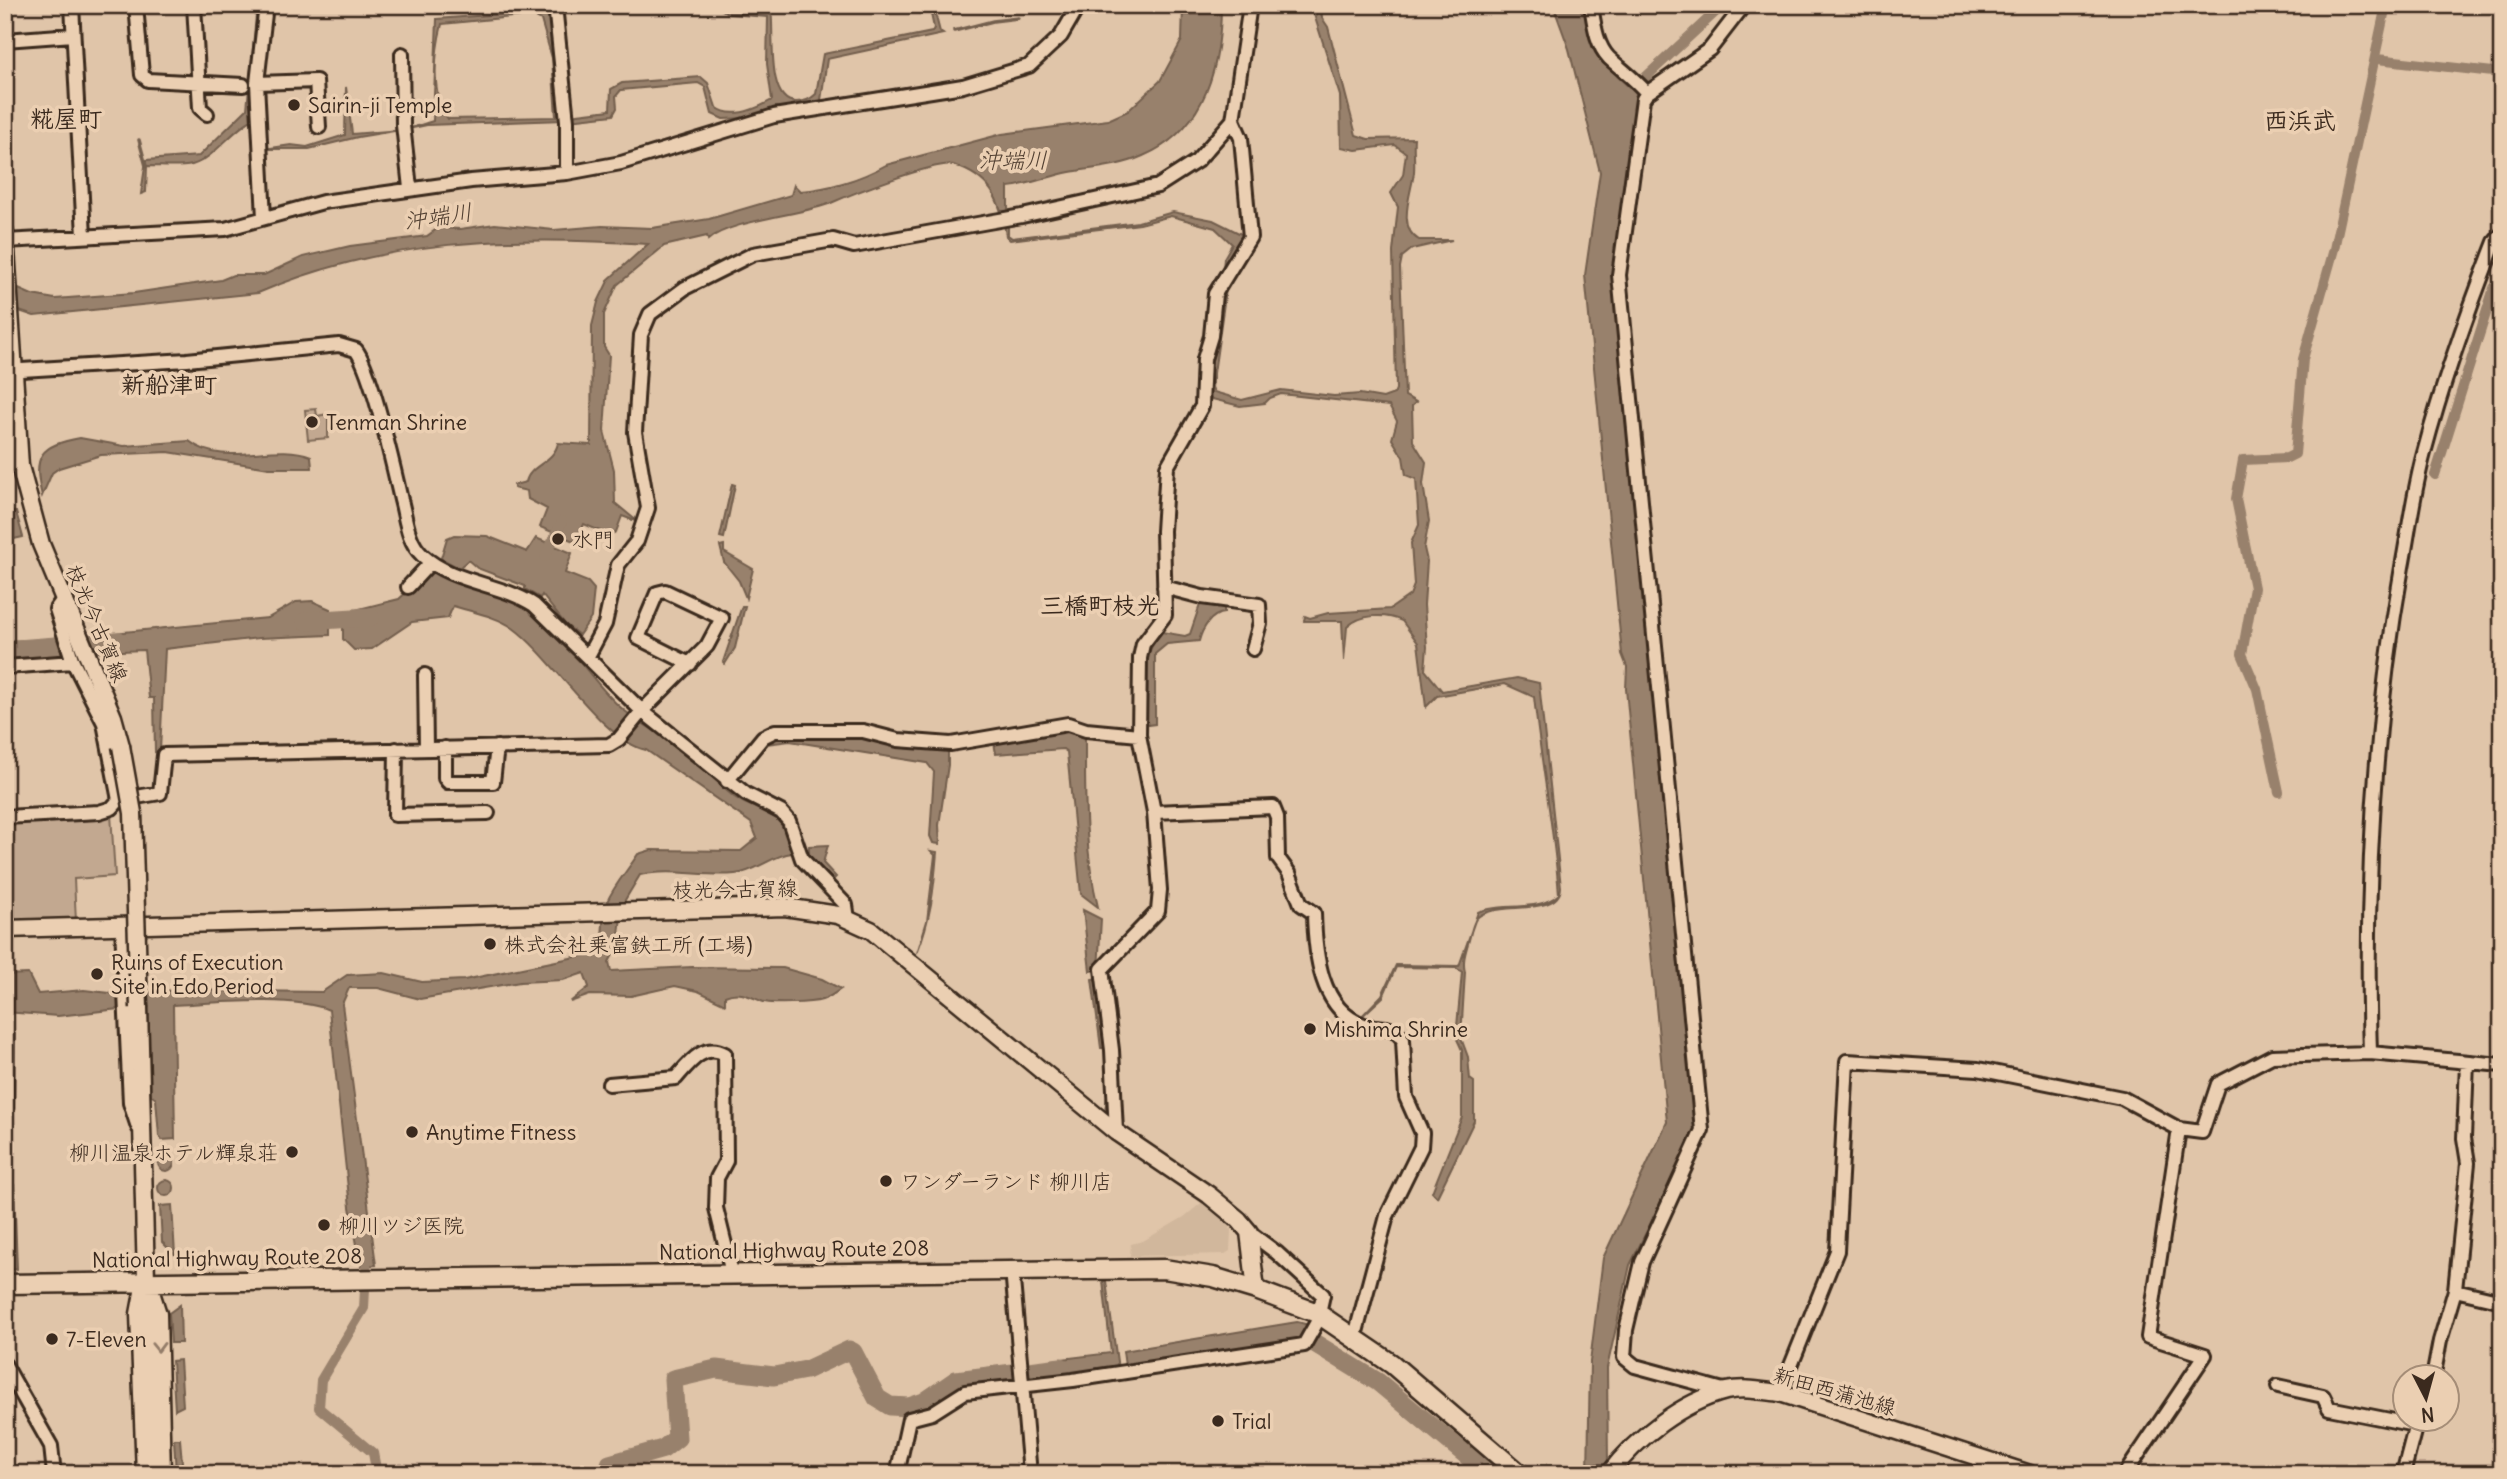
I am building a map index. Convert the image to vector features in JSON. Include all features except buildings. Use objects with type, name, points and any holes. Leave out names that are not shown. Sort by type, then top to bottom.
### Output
[{"type":"highway","name":"National Highway Route 208","points":[[5,1283],[1164,1269],[1213,1278],[1256,1290],[1355,1336],[1520,1474]]},
{"type":"highway","points":[[146,1280],[140,1314],[146,1474]]},
{"type":"highway","points":[[146,1280],[157,1314],[161,1474]]},
{"type":"main road","name":"枝光今古賀線","points":[[5,233],[12,337],[9,370],[22,477],[41,544],[113,717],[133,813],[132,1009],[142,1138],[146,1280]]},
{"type":"main road","name":"枝光今古賀線","points":[[5,929],[785,907],[815,909],[848,919],[871,930],[1116,1132],[1209,1195],[1249,1232]]},
{"type":"main road","points":[[1249,1232],[1256,1290]]},
{"type":"main road","name":"新田西蒲池線","points":[[1609,1474],[1631,1449],[1674,1415],[1702,1399],[1727,1391],[1780,1393],[2030,1474]]},
{"type":"street","points":[[72,5],[84,236]]},
{"type":"street","points":[[136,5],[142,75],[148,80],[243,85]]},
{"type":"street","points":[[194,5],[200,108],[207,114]]},
{"type":"street","points":[[264,218],[257,83],[266,5]]},
{"type":"street","points":[[555,5],[566,116],[567,173]]},
{"type":"street","points":[[6,241],[225,229],[323,202],[410,188],[567,173],[621,163],[774,116],[962,86],[1029,66],[1045,54],[1061,36],[1079,5]]},
{"type":"street","points":[[1116,1132],[1102,969],[1158,911],[1160,890],[1154,812],[1139,735],[1140,658],[1143,644],[1165,615],[1163,531],[1167,467],[1202,406],[1204,359],[1211,336],[1215,294],[1250,237],[1241,138],[1233,120],[1250,5]]},
{"type":"street","points":[[1591,5],[1596,35],[1607,57],[1633,77],[1645,91]]},
{"type":"street","points":[[1727,1391],[1635,1366],[1624,1357],[1626,1330],[1642,1262],[1702,1130],[1619,275],[1645,91],[1710,49],[1744,5]]},
{"type":"street","points":[[5,40],[73,35]]},
{"type":"street","points":[[402,54],[404,128],[410,188]]},
{"type":"street","points":[[257,83],[316,81],[319,127]]},
{"type":"street","points":[[588,656],[606,624],[618,565],[637,541],[649,508],[635,432],[641,335],[650,314],[684,288],[753,254],[833,240],[854,246],[1022,216],[1158,186],[1196,161],[1233,120]]},
{"type":"street","points":[[2370,1053],[2368,865],[2376,745],[2393,619],[2423,454],[2466,318],[2495,242],[2502,234]]},
{"type":"street","points":[[9,370],[187,360],[348,345],[356,350],[363,363],[408,532],[421,554],[460,577],[518,595],[545,614],[642,711],[727,781],[781,812],[789,821],[802,859],[846,905],[848,919]]},
{"type":"street","points":[[408,587],[431,562]]},
{"type":"street","points":[[1164,587],[1202,597],[1259,605],[1260,623],[1253,649]]},
{"type":"street","points":[[5,817],[99,812],[112,808],[119,800],[160,793],[164,755],[609,745],[619,739],[642,711],[690,664],[708,646],[722,618],[665,591],[657,593],[638,638],[690,664]]},
{"type":"street","points":[[64,598],[55,609],[72,659],[104,723],[119,800]]},
{"type":"street","points":[[5,667],[72,659]]},
{"type":"street","points":[[425,675],[426,748]]},
{"type":"street","points":[[727,781],[763,737],[775,731],[863,731],[898,740],[951,744],[1069,724],[1086,730],[1139,735]]},
{"type":"street","points":[[445,748],[445,778],[448,782],[493,782],[496,778],[497,747]]},
{"type":"street","points":[[396,749],[395,815],[488,813]]},
{"type":"street","points":[[1154,812],[1273,807],[1277,817],[1278,858],[1289,873],[1301,904],[1314,913],[1316,949],[1331,1001],[1338,1010],[1362,1025],[1387,1028],[1403,1040],[1406,1097],[1422,1133],[1421,1147],[1387,1216],[1355,1336]]},
{"type":"street","points":[[122,926],[124,990],[132,1009]]},
{"type":"street","points":[[609,1084],[676,1078],[694,1058],[707,1050],[718,1050],[725,1054],[726,1161],[717,1178],[716,1208],[732,1273]]},
{"type":"street","points":[[1780,1393],[1837,1251],[1847,1061],[1978,1069],[2122,1098],[2179,1129],[2202,1132],[2218,1084],[2272,1056],[2370,1053],[2502,1065]]},
{"type":"street","points":[[2436,1364],[2455,1290],[2468,1163],[2463,1138],[2467,1062]]},
{"type":"street","points":[[2125,1474],[2205,1355],[2148,1338],[2179,1129]]},
{"type":"street","points":[[897,1474],[909,1419],[932,1413],[965,1392],[1304,1345],[1317,1317],[1323,1295],[1277,1253],[1249,1232]]},
{"type":"street","points":[[1013,1269],[1030,1474]]},
{"type":"street","points":[[2455,1290],[2502,1301]]},
{"type":"street","points":[[5,1365],[51,1446],[54,1474]]},
{"type":"street","points":[[2278,1386],[2323,1396],[2329,1408],[2392,1418]]},
{"type":"street","points":[[2403,1474],[2413,1434]]},
{"type":"shaded area","points":[[316,409],[317,416],[328,414],[328,438],[308,440],[305,410]]},
{"type":"shaded area","points":[[111,814],[115,876],[74,879],[76,922],[5,923],[5,822]]},
{"type":"shaded area","points":[[1205,1200],[1222,1213],[1231,1230],[1230,1251],[1225,1254],[1130,1256],[1131,1244],[1143,1241],[1184,1217]]},
{"type":"water","points":[[257,5],[262,5],[255,118],[200,162],[182,166],[147,166],[146,192],[141,194],[146,160],[199,156],[247,109]]},
{"type":"water","points":[[540,5],[552,5],[564,120],[427,125],[408,129],[433,121],[437,19],[539,11]],"holes":[[[532,15],[541,20],[552,58],[556,117],[448,119],[438,98],[436,85],[437,47],[442,24]]]},
{"type":"water","points":[[714,5],[771,9],[776,78],[786,99],[796,102],[807,100],[816,94],[823,54],[932,32],[934,28],[929,5],[933,5],[940,32],[943,34],[827,59],[820,107],[796,110],[775,107],[747,118],[723,119],[712,114],[705,87],[698,83],[621,90],[616,96],[617,108],[613,115],[570,120],[570,115],[610,110],[611,89],[622,83],[701,77],[708,83],[716,107],[729,113],[751,110],[772,100],[767,64],[768,17],[729,14]]},
{"type":"water","name":"沖端川","points":[[1183,5],[1221,5],[1218,51],[1213,73],[1195,113],[1164,145],[1143,156],[1008,187],[1008,235],[1012,238],[1138,222],[1173,212],[1213,220],[1243,235],[1227,264],[1232,279],[1226,289],[1212,387],[1214,392],[1242,400],[1281,390],[1334,396],[1360,394],[1383,398],[1394,394],[1393,252],[1398,207],[1391,193],[1403,175],[1406,153],[1395,145],[1356,150],[1341,147],[1340,96],[1311,5],[1322,5],[1322,18],[1328,27],[1356,135],[1368,139],[1414,138],[1414,172],[1407,209],[1408,227],[1419,240],[1452,240],[1412,249],[1402,257],[1400,267],[1405,396],[1416,402],[1412,406],[1413,441],[1426,462],[1423,484],[1429,521],[1424,548],[1427,561],[1424,605],[1427,647],[1425,670],[1442,691],[1517,678],[1539,683],[1561,887],[1559,893],[1534,697],[1505,684],[1437,696],[1426,707],[1418,643],[1402,621],[1373,616],[1352,623],[1347,627],[1344,661],[1342,621],[1304,621],[1305,616],[1310,618],[1328,613],[1390,609],[1410,595],[1414,585],[1411,543],[1419,525],[1416,479],[1406,475],[1403,457],[1392,439],[1397,421],[1389,406],[1281,394],[1265,403],[1240,406],[1208,398],[1206,383],[1216,342],[1224,258],[1232,244],[1215,228],[1171,216],[1140,224],[1010,240],[1006,236],[997,200],[985,183],[966,170],[944,165],[893,179],[818,207],[732,227],[708,240],[707,236],[664,246],[617,285],[604,314],[604,347],[609,355],[604,431],[614,470],[615,503],[638,522],[622,516],[616,532],[609,535],[584,524],[576,542],[540,527],[547,509],[528,499],[527,491],[514,488],[514,485],[526,482],[528,476],[552,455],[558,443],[591,445],[592,326],[598,302],[609,279],[648,244],[547,240],[449,245],[353,261],[258,293],[34,316],[16,310],[5,283],[32,295],[55,299],[134,293],[221,280],[233,275],[264,275],[303,257],[350,246],[427,236],[438,228],[460,229],[495,224],[554,230],[602,226],[652,228],[709,219],[791,195],[794,185],[800,191],[833,186],[886,165],[1002,134],[1108,120],[1128,111],[1160,81],[1182,40]]},
{"type":"water","points":[[1553,5],[1585,5],[1601,55],[1618,77],[1637,94],[1638,108],[1625,195],[1623,356],[1620,365],[1624,377],[1652,653],[1650,665],[1698,1127],[1630,1265],[1607,1368],[1608,1464],[1597,1464],[1597,1474],[1588,1474],[1590,1362],[1603,1258],[1667,1122],[1626,689],[1627,667],[1622,654],[1585,275],[1600,172],[1569,49]]},
{"type":"water","points":[[346,87],[352,134],[400,130],[309,149],[264,149],[291,145],[307,147],[345,135]]},
{"type":"water","points":[[80,438],[124,446],[189,441],[203,449],[233,454],[296,452],[311,456],[312,468],[269,468],[168,452],[101,455],[59,468],[52,473],[42,496],[38,471],[42,455],[56,444]]},
{"type":"water","points":[[732,484],[735,485],[724,538],[720,537]]},
{"type":"water","points":[[5,512],[16,512],[23,537],[5,541]]},
{"type":"water","points":[[454,535],[487,536],[527,552],[536,538],[572,553],[565,573],[588,582],[594,589],[591,618],[579,635],[566,625],[542,595],[540,598],[525,589],[525,586],[477,568],[468,560],[459,568],[441,558],[447,538]]},
{"type":"water","points":[[724,545],[724,552],[753,569],[746,598],[739,581],[724,562],[720,546]]},
{"type":"water","points":[[431,570],[500,593],[535,613],[560,637],[619,706],[675,745],[738,799],[775,818],[788,837],[792,853],[743,873],[723,875],[664,872],[640,875],[622,905],[618,946],[609,962],[611,971],[692,967],[783,968],[822,979],[841,989],[822,1000],[801,1003],[766,1002],[744,994],[735,994],[725,996],[725,1004],[698,991],[675,986],[631,996],[590,995],[570,1002],[589,987],[584,973],[563,980],[520,982],[420,999],[378,988],[349,988],[342,1004],[376,1265],[361,1266],[350,1207],[329,1010],[313,1005],[274,1001],[173,1005],[175,1139],[162,1140],[159,1136],[156,1099],[151,1095],[148,993],[175,990],[322,992],[347,975],[384,973],[422,982],[464,980],[590,954],[600,943],[605,909],[610,896],[638,854],[651,850],[741,851],[757,838],[751,823],[646,750],[613,731],[595,715],[528,641],[499,620],[453,606],[448,618],[412,622],[372,649],[354,650],[343,639],[343,613],[399,599]]},
{"type":"water","points":[[312,601],[330,609],[330,635],[259,638],[165,649],[160,751],[155,752],[154,698],[149,698],[144,650],[98,652],[91,635],[268,618],[296,602]]},
{"type":"water","points":[[1201,602],[1224,607],[1224,613],[1215,616],[1208,623],[1199,641],[1167,644],[1155,654],[1155,724],[1147,725],[1144,676],[1149,653],[1162,632],[1185,636],[1190,634]]},
{"type":"water","points":[[742,606],[745,606],[735,648],[725,664],[723,662]]},
{"type":"water","points":[[57,639],[63,655],[60,657],[5,660],[5,641]]},
{"type":"water","points":[[1071,728],[1085,736],[1088,843],[1098,907],[1081,894],[1067,752],[1063,749],[996,754],[994,742]]},
{"type":"water","points":[[855,733],[948,746],[948,765],[939,825],[940,844],[933,843],[930,836],[934,772],[927,763],[790,741],[766,744],[778,735]]},
{"type":"water","points":[[828,845],[823,863],[836,877],[833,880],[809,855],[809,846]]},
{"type":"water","points":[[931,851],[937,852],[933,891],[926,927],[917,953],[927,921],[935,855]]},
{"type":"water","points":[[1558,894],[1558,897],[1549,903],[1495,910],[1484,913],[1475,921],[1478,912],[1487,909],[1541,903]]},
{"type":"water","points":[[1083,910],[1101,919],[1098,970],[1090,971]]},
{"type":"water","points":[[1471,932],[1464,960],[1461,1038],[1468,1057],[1470,1079],[1474,1082],[1474,1121],[1437,1197],[1432,1192],[1462,1117],[1462,1050],[1456,1037],[1462,972],[1456,968],[1396,967],[1383,997],[1358,1020],[1382,995],[1396,965],[1459,966]]},
{"type":"water","points":[[28,974],[38,994],[84,990],[118,994],[118,1009],[58,1016],[5,1012],[5,975]]},
{"type":"water","points":[[1098,978],[1112,1090],[1108,1116],[1101,1113],[1105,1111],[1108,1089],[1105,1048],[1101,1048],[1092,979]]},
{"type":"water","points":[[6,1033],[15,1033],[14,1108],[6,1107]]},
{"type":"water","points":[[166,1155],[172,1157],[172,1169],[166,1171],[160,1169],[158,1163],[160,1157]]},
{"type":"water","points":[[5,1166],[10,1166],[11,1185],[14,1185],[17,1269],[5,1271]]},
{"type":"water","points":[[166,1180],[172,1182],[172,1194],[166,1196],[160,1194],[158,1188],[160,1182]]},
{"type":"water","points":[[172,1205],[175,1255],[162,1242],[160,1206]]},
{"type":"water","points":[[1103,1281],[1106,1281],[1118,1369],[1038,1378],[1036,1362],[1111,1353]]},
{"type":"water","points":[[180,1305],[181,1343],[171,1343],[169,1313]]},
{"type":"water","points":[[1297,1322],[1309,1325],[1301,1342],[1125,1366],[1123,1351]]},
{"type":"water","points":[[180,1360],[183,1406],[175,1410],[172,1361]]},
{"type":"water","points":[[174,1439],[180,1439],[183,1474],[176,1474]]},
{"type":"waterway","points":[[1634,88],[1723,5]]},
{"type":"waterway","points":[[2279,792],[2257,689],[2242,654],[2254,588],[2236,499],[2243,460],[2287,458],[2295,454],[2303,359],[2334,249],[2386,5]]},
{"type":"waterway","points":[[954,31],[1018,18]]},
{"type":"waterway","points":[[2377,59],[2502,73]]},
{"type":"waterway","points":[[139,140],[146,166]]},
{"type":"waterway","points":[[2435,475],[2494,288],[2502,289]]},
{"type":"waterway","points":[[545,557],[562,521]]},
{"type":"waterway","points":[[306,621],[370,617]]},
{"type":"waterway","points":[[5,650],[119,641]]},
{"type":"waterway","points":[[367,1252],[364,1308],[321,1380],[319,1408],[373,1453],[377,1474]]},
{"type":"waterway","points":[[1292,1335],[1298,1333],[1378,1382],[1489,1474]]},
{"type":"waterway","points":[[608,1474],[610,1464],[663,1449],[677,1438],[673,1379],[716,1369],[774,1376],[806,1370],[849,1350],[853,1352],[877,1398],[890,1406],[909,1407],[924,1402],[956,1380],[1061,1367]]},
{"type":"place","name":"Sairin-ji Temple","points":[[294,105]]},
{"type":"place","name":"Tenman Shrine","points":[[312,422]]},
{"type":"place","name":"水門","points":[[558,539]]},
{"type":"place","name":"株式会社乗富鉄工所 (工場)","points":[[490,944]]},
{"type":"place","name":"Ruins of Execution Site in Edo Period","points":[[97,974]]},
{"type":"place","name":"Mishima Shrine","points":[[1310,1029]]},
{"type":"place","name":"Anytime Fitness","points":[[412,1132]]},
{"type":"place","name":"柳川温泉ホテル輝泉荘","points":[[292,1152]]},
{"type":"place","name":"ワンダーランド 柳川店","points":[[886,1181]]},
{"type":"place","name":"柳川ツジ医院","points":[[324,1225]]},
{"type":"place","name":"7-Eleven","points":[[52,1339]]},
{"type":"place","name":"Trial","points":[[1218,1421]]},
{"type":"district","name":"糀屋町","points":[[66,118]]},
{"type":"district","name":"西浜武","points":[[2300,120]]},
{"type":"district","name":"新船津町","points":[[169,384]]},
{"type":"district","name":"三橋町枝光","points":[[1100,605]]}]
